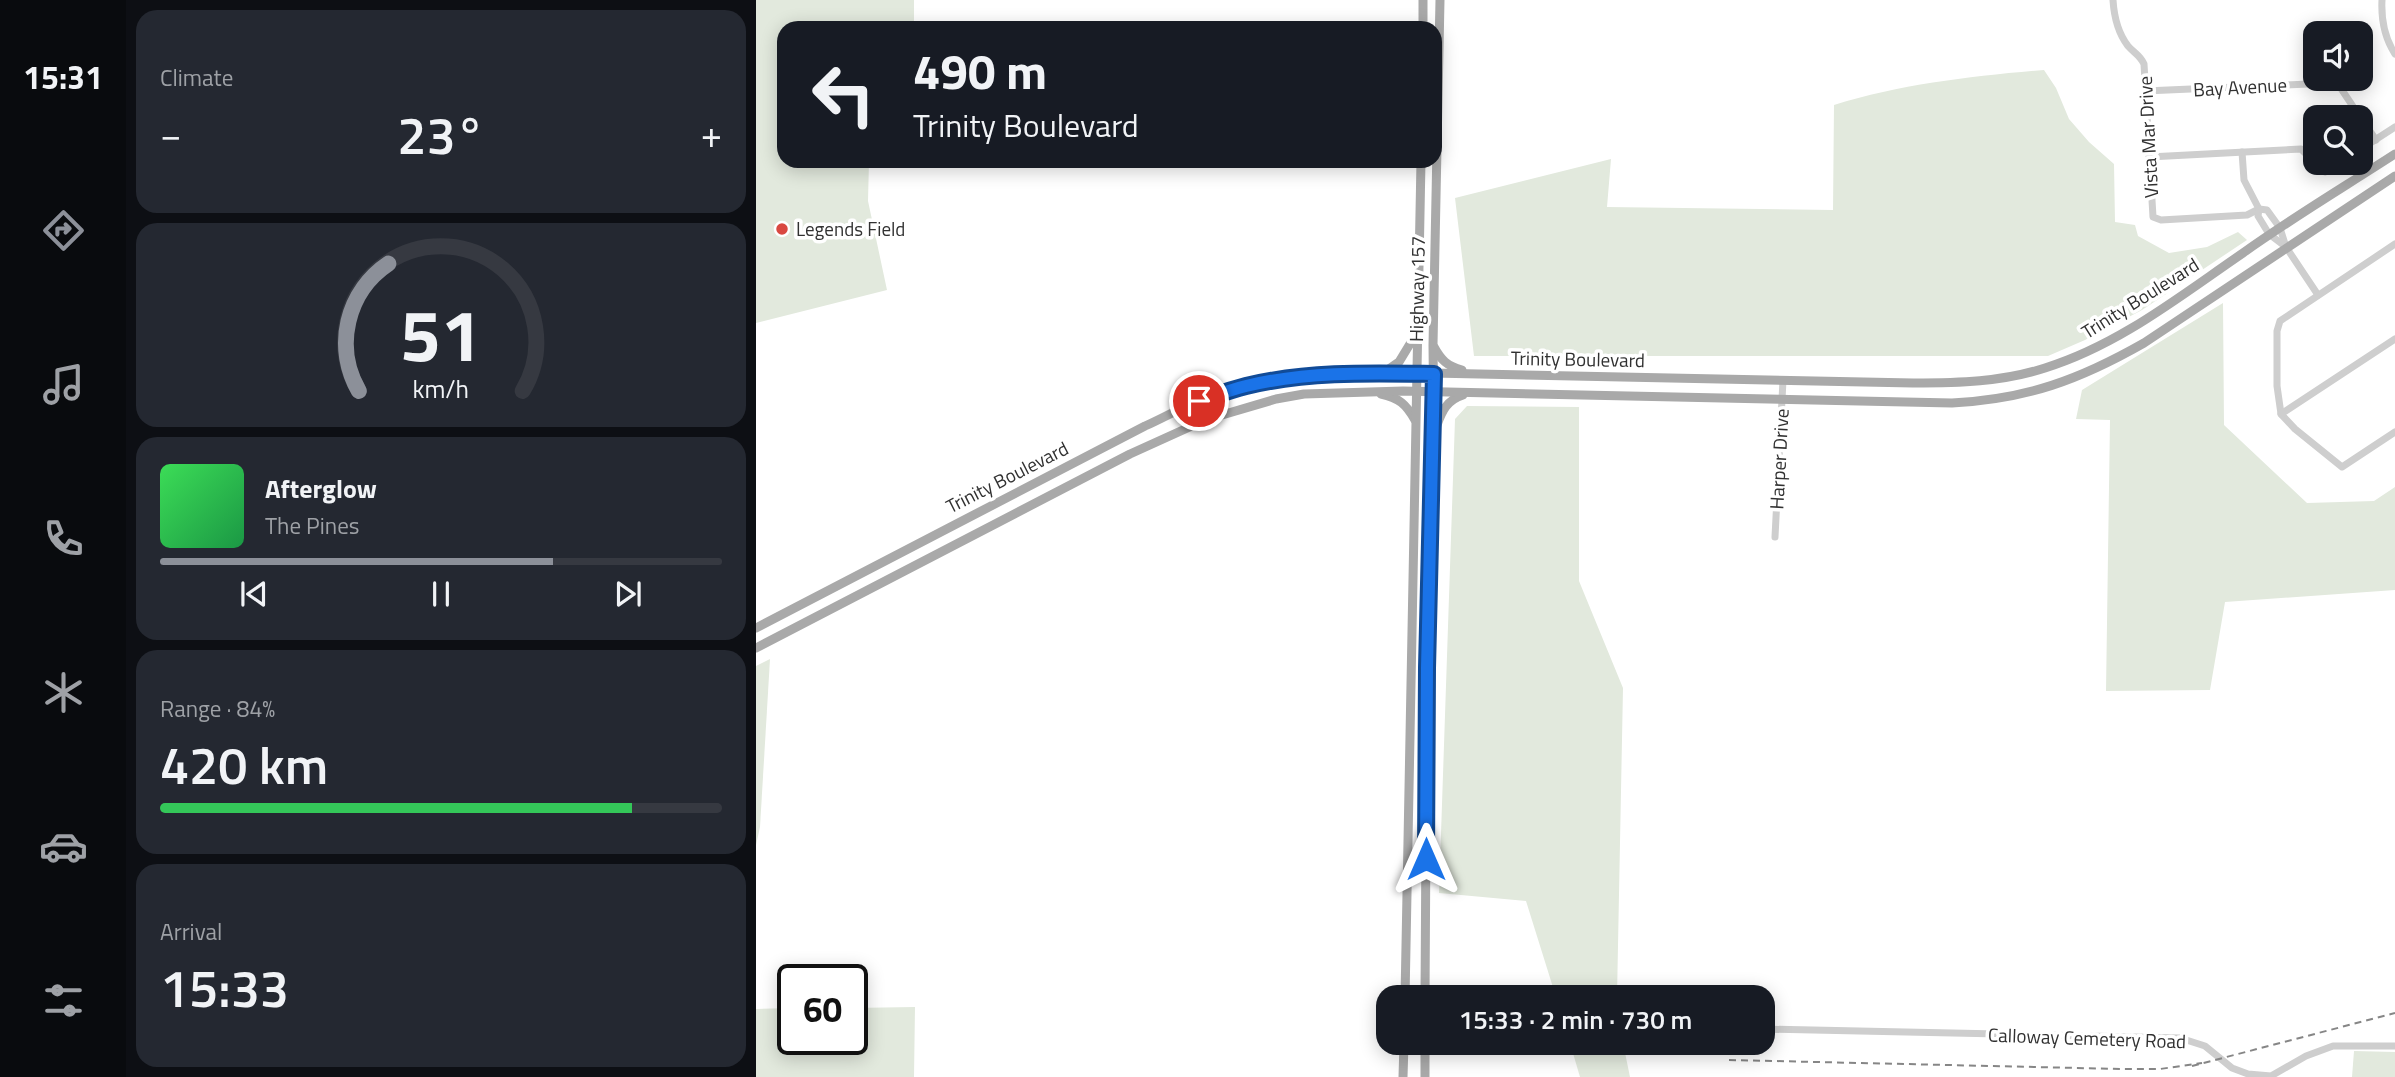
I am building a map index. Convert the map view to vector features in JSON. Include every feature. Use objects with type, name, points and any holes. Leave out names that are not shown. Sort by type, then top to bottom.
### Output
[{"type":"main road","points":[[1423,0],[1423,21]]},
{"type":"main road","name":"Highway 157","points":[[1440,0],[1440,21]]},
{"type":"main road","name":"Trinity Boulevard","points":[[756,628],[1089,454],[1199,401],[1244,386],[1320,374],[1385,372],[1972,382],[2026,373],[2100,346],[2146,320],[2269,234],[2395,154]]},
{"type":"main road","name":"Highway 157","points":[[1405,985],[1421,168]]},
{"type":"main road","name":"Highway 157","points":[[1425,985],[1427,657],[1434,434],[1437,168]]},
{"type":"main road","name":"Trinity Boulevard","points":[[756,648],[1097,471],[1205,420],[1304,394],[1366,391],[1591,394],[1952,403],[1982,401],[2054,386],[2108,363],[2144,343],[2395,176]]},
{"type":"main road","points":[[1385,372],[1399,362],[1417,332]]},
{"type":"main road","points":[[1433,345],[1441,360],[1452,368],[1474,374]]},
{"type":"main road","points":[[1591,394],[1592,376]]},
{"type":"main road","points":[[1366,391],[1397,398],[1407,406],[1417,424]]},
{"type":"main road","points":[[1434,434],[1442,411],[1450,401],[1469,393]]},
{"type":"main road","points":[[1089,454],[1097,471]]},
{"type":"main road","points":[[878,564],[887,580]]},
{"type":"main road","points":[[1410,656],[1427,657]]},
{"type":"main road","points":[[1403,1077],[1404,1055]]},
{"type":"main road","points":[[1425,1055],[1425,1077]]},
{"type":"street","name":"Vista Mar Drive","points":[[2113,0],[2116,22],[2128,46],[2140,56],[2144,64],[2153,217],[2161,220],[2247,215],[2259,209]]},
{"type":"street","points":[[2382,0],[2381,20],[2389,46],[2395,54]]},
{"type":"street","name":"Bay Avenue","points":[[2145,91],[2331,83],[2340,87],[2352,105]]},
{"type":"street","points":[[2375,140],[2395,127]]},
{"type":"street","points":[[2149,157],[2303,151]]},
{"type":"street","points":[[2242,152],[2246,186],[2259,209],[2258,216],[2269,234],[2286,247]]},
{"type":"street","points":[[2259,209],[2267,210],[2280,228],[2286,247],[2318,295]]},
{"type":"street","points":[[2395,244],[2280,321],[2277,331],[2277,386],[2281,414],[2295,429],[2342,467],[2395,432]]},
{"type":"street","points":[[2281,414],[2395,339]]},
{"type":"street","name":"Harper Drive","points":[[1775,537],[1783,380]]},
{"type":"street","name":"Calloway Cemetery Road","points":[[1775,1029],[2180,1038],[2205,1045],[2232,1068],[2248,1074],[2271,1076],[2306,1056],[2333,1045],[2395,1046]]},
{"type":"shaded area","points":[[756,0],[914,0],[914,21],[777,21],[777,168],[869,168],[868,201],[887,290],[756,323]]},
{"type":"shaded area","points":[[2044,70],[2056,88],[2069,119],[2089,142],[2114,164],[2115,222],[2135,225],[2138,236],[2169,253],[2207,247],[2238,232],[2247,240],[2142,310],[2048,356],[1474,356],[1455,198],[1611,159],[1607,207],[1833,210],[1834,105],[1938,82]]},
{"type":"shaded area","points":[[2223,303],[2224,425],[2307,503],[2374,501],[2395,487],[2395,590],[2225,602],[2210,690],[2106,691],[2110,420],[2076,419],[2082,390]]},
{"type":"shaded area","points":[[1467,406],[1579,407],[1579,581],[1623,688],[1617,985],[1552,985],[1526,901],[1439,893],[1455,419]]},
{"type":"shaded area","points":[[770,659],[760,827],[756,845],[756,666]]},
{"type":"shaded area","points":[[915,1007],[914,1077],[756,1077],[756,1009],[777,1008],[777,1055],[868,1055],[868,1008]]},
{"type":"shaded area","points":[[2354,1051],[2395,1052],[2395,1077],[2352,1077]]},
{"type":"shaded area","points":[[1574,1055],[1625,1055],[1630,1077],[1580,1077]]},
{"type":"railway","points":[[2192,1066],[2395,1013]]},
{"type":"railway","points":[[1729,1060],[2122,1069],[2160,1069],[2202,1063]]},
{"type":"place","name":"Legends Field","points":[[782,229]]},
{"type":"route","points":[[1199,401],[1244,386],[1320,374],[1434,374],[1427,668],[1426,859]]}]
